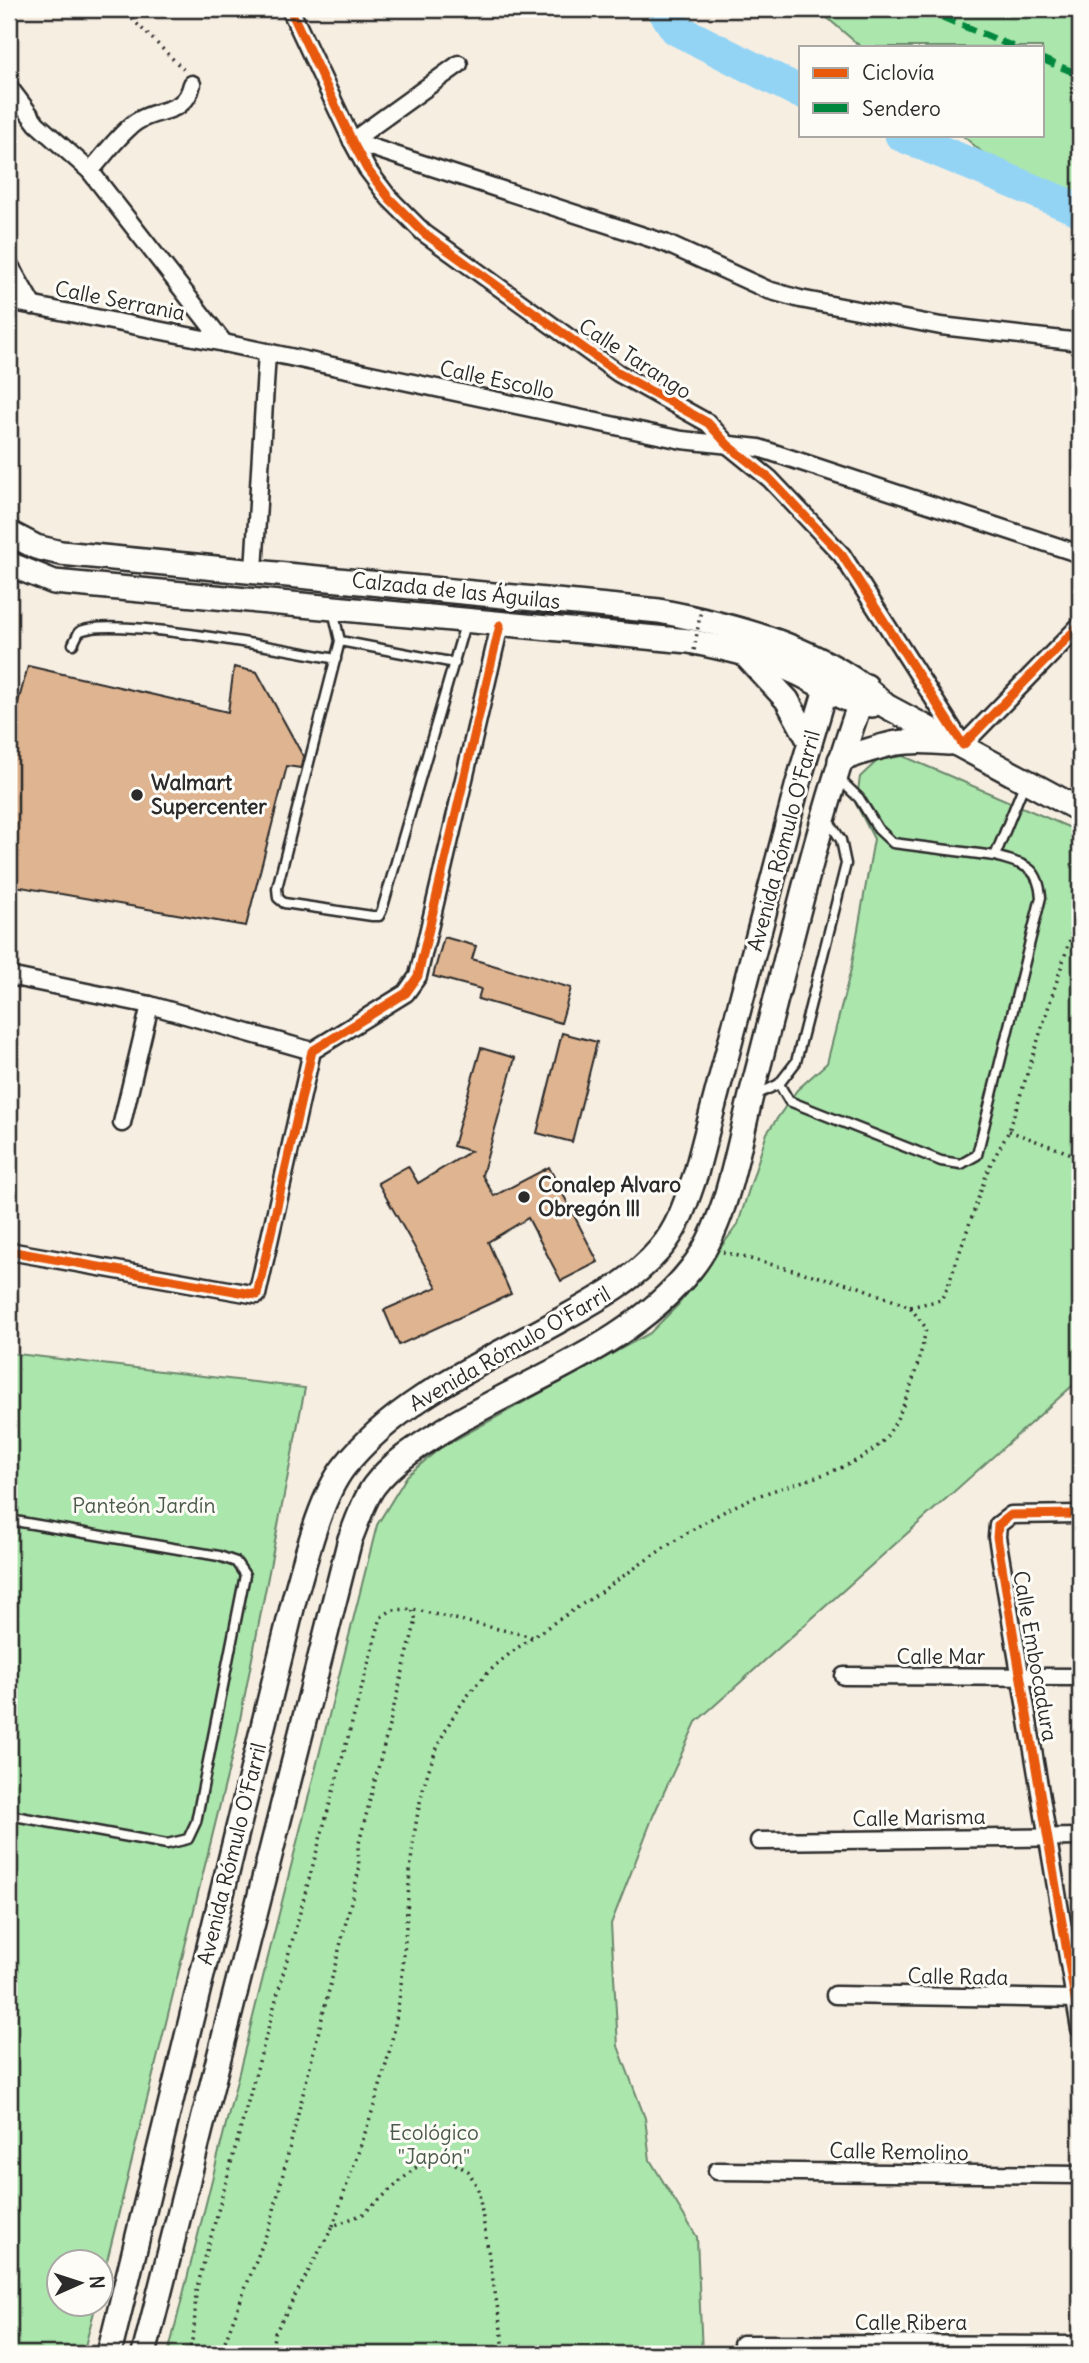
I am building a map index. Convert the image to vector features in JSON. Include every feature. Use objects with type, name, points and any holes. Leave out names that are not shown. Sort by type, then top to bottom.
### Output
[{"type":"main road","name":"Calzada de las Águilas","points":[[9,533],[36,547],[61,553],[660,611],[746,630],[799,651],[829,679]]},
{"type":"main road","name":"Calzada de las Águilas","points":[[9,564],[54,582],[689,641],[743,653],[793,671],[829,679],[963,744],[1080,810]]},
{"type":"main road","points":[[743,653],[787,700],[810,742]]},
{"type":"main road","name":"Avenida Rómulo O'Farril","points":[[109,2354],[295,1596],[315,1528],[342,1469],[383,1426],[440,1387],[606,1295],[640,1269],[662,1247],[679,1221],[696,1173],[798,783],[829,679]]},
{"type":"main road","name":"Avenida Rómulo O'Farril","points":[[144,2354],[350,1539],[373,1487],[404,1456],[447,1428],[624,1332],[663,1301],[692,1268],[705,1248],[718,1216],[824,815],[862,695]]},
{"type":"main road","points":[[798,783],[836,776],[886,744],[911,739],[963,744]]},
{"type":"street","name":"Calle Tarango","points":[[290,9],[352,141],[389,198],[424,233],[618,373],[708,423],[728,445],[806,514],[842,555],[963,744]]},
{"type":"street","points":[[352,141],[459,64]]},
{"type":"street","points":[[90,171],[135,122],[182,105],[189,96],[191,84]]},
{"type":"street","points":[[9,87],[37,124],[90,171],[224,343]]},
{"type":"street","points":[[352,141],[665,243],[768,290],[941,326],[1080,342]]},
{"type":"street","points":[[9,264],[33,306]]},
{"type":"street","name":"Calle Serrania","points":[[9,301],[224,343]]},
{"type":"street","name":"Calle Escollo","points":[[224,343],[682,440],[759,448],[1080,554]]},
{"type":"street","points":[[254,571],[267,352]]},
{"type":"street","points":[[9,1251],[257,1295],[312,1051],[406,993],[418,976],[500,625]]},
{"type":"street","points":[[963,744],[1080,625]]},
{"type":"street","points":[[9,976],[150,1004],[312,1051]]},
{"type":"street","points":[[122,1124],[150,1004]]},
{"type":"street","name":"Calle Embocadura","points":[[1080,1514],[1010,1515],[998,1525],[997,1537],[1078,1999],[1080,2029]]},
{"type":"street","name":"Calle Mar","points":[[844,1676],[1080,1677]]},
{"type":"street","name":"Calle Marisma","points":[[759,1841],[1080,1837]]},
{"type":"street","name":"Calle Rada","points":[[835,1995],[1078,1999]]},
{"type":"street","name":"Calle Remolino","points":[[718,2171],[1080,2175]]},
{"type":"street","name":"Calle Ribera","points":[[742,2344],[1080,2345]]},
{"type":"lane","points":[[333,608],[340,640],[277,888],[278,898],[284,903],[372,916],[379,916],[382,910],[466,621]]},
{"type":"lane","points":[[73,644],[79,632],[99,625],[213,637],[336,659]]},
{"type":"lane","points":[[340,640],[454,663]]},
{"type":"lane","points":[[779,1084],[789,1101],[941,1161],[961,1164],[977,1155],[1041,897],[1040,880],[1030,868],[995,856],[893,843],[878,829],[859,798],[836,776]]},
{"type":"lane","points":[[995,856],[1026,780]]},
{"type":"lane","points":[[750,1098],[779,1084],[796,1062],[846,864],[841,840],[824,815]]},
{"type":"lane","points":[[9,1520],[219,1556],[236,1562],[245,1575],[196,1822],[188,1839],[167,1844],[9,1815]]},
{"type":"path","points":[[122,9],[183,65],[191,84]]},
{"type":"path","points":[[693,657],[702,603]]},
{"type":"path","points":[[910,1307],[941,1300],[989,1167],[1009,1131],[1080,908]]},
{"type":"path","points":[[1009,1131],[1080,1157]]},
{"type":"path","points":[[270,2354],[275,2333],[333,2226],[380,2082],[396,2018],[415,1829],[427,1767],[449,1721],[494,1668],[533,1637],[670,1542],[750,1499],[847,1464],[881,1443],[901,1410],[925,1339],[926,1328],[910,1307],[859,1287],[705,1248]]},
{"type":"path","points":[[189,2354],[194,2331],[196,2291],[381,1617],[391,1610],[412,1609],[533,1637]]},
{"type":"path","points":[[220,2354],[271,2222],[359,1870],[358,1847],[416,1620],[412,1609]]},
{"type":"path","points":[[333,2226],[363,2214],[415,2168],[438,2160],[468,2171],[478,2188],[487,2232],[505,2354]]},
{"type":"green space","points":[[817,9],[1080,9],[1080,219],[1004,171],[963,136],[1044,136],[1044,46],[860,46]]},
{"type":"green space","name":"Ecológico \"Japón\"","points":[[903,756],[1080,832],[1080,1379],[696,1722],[654,1814],[611,1924],[618,2046],[645,2118],[650,2160],[697,2237],[702,2354],[168,2354],[377,1525],[407,1476],[440,1448],[650,1333],[678,1305],[738,1224],[767,1133],[797,1090],[827,1063],[851,969],[874,839],[856,804],[860,777],[878,760]]},
{"type":"green space","name":"Panteón Jardín","points":[[9,1353],[305,1388],[236,1740],[110,2248],[46,2248],[46,2318],[92,2318],[83,2354],[9,2354]]},
{"type":"building","points":[[28,666],[228,712],[234,667],[257,672],[303,756],[301,768],[287,766],[246,926],[9,885],[9,736]]},
{"type":"building","points":[[444,937],[476,946],[472,959],[571,988],[561,1023],[478,999],[481,989],[433,976]]},
{"type":"building","points":[[562,1033],[597,1042],[572,1142],[537,1133]]},
{"type":"building","points":[[481,1048],[515,1058],[482,1175],[494,1196],[549,1167],[598,1262],[561,1281],[528,1218],[488,1242],[511,1294],[399,1345],[384,1310],[437,1287],[378,1183],[408,1166],[418,1183],[471,1151],[453,1146]]},
{"type":"waterway","points":[[663,9],[676,29],[799,91]]},
{"type":"waterway","points":[[903,136],[1080,210]]},
{"type":"marked path","points":[[923,9],[1012,46]]},
{"type":"marked path","points":[[1044,60],[1080,75]]},
{"type":"cycle path","points":[[290,9],[352,141],[367,169],[389,198],[424,233],[618,373],[708,423],[728,445],[770,479],[842,555],[963,745],[1080,625]]},
{"type":"cycle path","points":[[9,1251],[257,1295],[312,1051],[406,993],[418,976],[500,625]]},
{"type":"cycle path","points":[[1080,1514],[1011,1515],[998,1525],[997,1537],[1080,2029]]},
{"type":"place","name":"Walmart Supercenter","points":[[137,795]]},
{"type":"place","name":"Conalep Alvaro Obregón lll","points":[[524,1197]]}]
